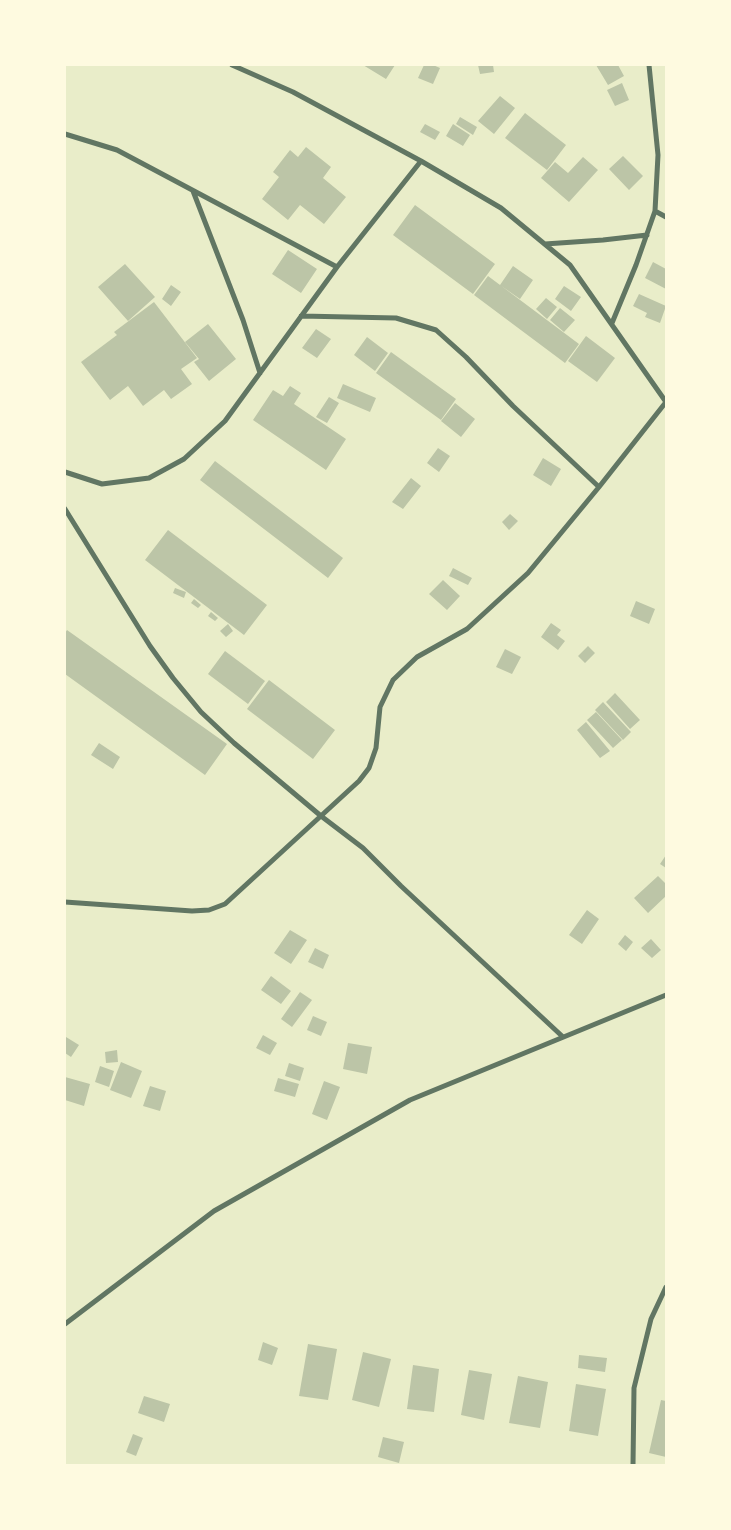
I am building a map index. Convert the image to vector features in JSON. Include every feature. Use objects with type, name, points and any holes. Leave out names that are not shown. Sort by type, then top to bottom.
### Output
[{"type":"street","points":[[65,902],[192,911],[208,910],[225,904],[359,781],[369,768],[376,748],[380,707],[393,680],[417,657],[467,630],[521,579],[599,487],[666,402],[570,265],[501,208],[421,161],[293,92],[232,65]]},
{"type":"street","points":[[612,323],[655,211],[658,155],[649,65]]},
{"type":"street","points":[[65,134],[117,150],[337,267]]},
{"type":"street","points":[[65,472],[102,484],[149,478],[184,459],[225,421],[337,267],[421,161]]},
{"type":"street","points":[[192,190],[243,320],[260,373]]},
{"type":"street","points":[[655,211],[666,217]]},
{"type":"street","points":[[545,244],[603,240],[647,234]]},
{"type":"street","points":[[301,316],[396,318],[436,330],[599,487]]},
{"type":"street","points":[[65,509],[150,646],[200,712],[234,743],[362,848],[563,1037]]},
{"type":"street","points":[[65,1324],[214,1210],[410,1100],[666,995]]},
{"type":"street","points":[[633,1465],[634,1388],[651,1319],[666,1287]]},
{"type":"building","points":[[363,65],[395,65],[386,79]]},
{"type":"building","points":[[424,65],[433,65],[440,68],[433,84],[418,78]]},
{"type":"building","points":[[478,65],[493,65],[494,72],[480,74]]},
{"type":"building","points":[[596,65],[618,65],[624,76],[608,85]]},
{"type":"building","points":[[622,83],[629,100],[615,106],[607,90]]},
{"type":"building","points":[[500,96],[515,108],[494,134],[478,121]]},
{"type":"building","points":[[525,113],[566,145],[547,170],[505,138]]},
{"type":"building","points":[[460,117],[477,127],[473,135],[456,124]]},
{"type":"building","points":[[425,124],[440,132],[435,140],[420,132]]},
{"type":"building","points":[[453,124],[470,135],[463,146],[446,136]]},
{"type":"building","points":[[306,147],[331,167],[323,178],[346,197],[324,224],[300,205],[288,220],[262,199],[279,177],[273,172],[290,150],[298,157]]},
{"type":"building","points":[[623,156],[643,176],[629,190],[609,169]]},
{"type":"building","points":[[583,157],[598,170],[569,202],[541,178],[555,162],[568,173]]},
{"type":"building","points":[[415,205],[495,264],[473,294],[393,235]]},
{"type":"building","points":[[288,250],[317,269],[301,293],[272,274]]},
{"type":"building","points":[[653,262],[666,269],[666,289],[645,278]]},
{"type":"building","points":[[125,264],[155,297],[128,321],[98,287]]},
{"type":"building","points":[[513,266],[533,280],[520,299],[500,285]]},
{"type":"building","points":[[488,276],[579,344],[565,363],[474,295]]},
{"type":"building","points":[[171,285],[181,292],[171,306],[162,299]]},
{"type":"building","points":[[564,286],[581,297],[571,311],[555,299]]},
{"type":"building","points":[[639,294],[666,306],[660,323],[645,317],[647,313],[633,306]]},
{"type":"building","points":[[546,298],[557,307],[547,319],[536,309]]},
{"type":"building","points":[[154,302],[197,358],[181,369],[192,384],[171,399],[164,390],[143,406],[128,386],[110,400],[81,362],[117,335],[114,332]]},
{"type":"building","points":[[560,308],[575,320],[564,332],[550,320]]},
{"type":"building","points":[[208,324],[236,359],[209,381],[194,362],[199,359],[185,342]]},
{"type":"building","points":[[316,329],[331,339],[317,358],[302,348]]},
{"type":"building","points":[[586,336],[615,358],[597,382],[568,361]]},
{"type":"building","points":[[367,337],[388,353],[375,371],[354,355]]},
{"type":"building","points":[[391,352],[456,399],[441,420],[376,373]]},
{"type":"building","points":[[343,384],[376,398],[370,412],[337,398]]},
{"type":"building","points":[[290,386],[301,393],[294,404],[346,439],[326,470],[253,420],[273,390],[283,396]]},
{"type":"building","points":[[329,397],[339,403],[327,423],[316,417]]},
{"type":"building","points":[[455,403],[475,419],[461,437],[441,421]]},
{"type":"building","points":[[438,448],[450,456],[439,472],[427,463]]},
{"type":"building","points":[[543,458],[561,469],[551,486],[533,475]]},
{"type":"building","points":[[215,461],[343,558],[328,578],[200,480]]},
{"type":"building","points":[[411,478],[421,486],[403,509],[392,502]]},
{"type":"building","points":[[510,514],[518,521],[509,530],[502,522]]},
{"type":"building","points":[[168,530],[267,605],[244,635],[145,560]]},
{"type":"building","points":[[453,568],[472,578],[468,585],[449,576]]},
{"type":"building","points":[[443,580],[460,596],[447,610],[429,594]]},
{"type":"building","points":[[175,588],[186,592],[184,598],[173,593]]},
{"type":"building","points":[[194,599],[201,605],[198,608],[191,603]]},
{"type":"building","points":[[636,601],[655,609],[649,624],[630,616]]},
{"type":"building","points":[[211,612],[218,618],[215,621],[208,616]]},
{"type":"building","points":[[551,623],[561,630],[557,635],[565,641],[558,650],[541,637]]},
{"type":"building","points":[[228,624],[233,631],[226,637],[220,631]]},
{"type":"building","points":[[67,630],[227,744],[205,775],[65,674],[65,633]]},
{"type":"building","points":[[588,646],[595,653],[585,663],[578,656]]},
{"type":"building","points":[[505,649],[521,657],[512,674],[496,667]]},
{"type":"building","points":[[225,651],[265,681],[248,704],[208,674]]},
{"type":"building","points":[[269,680],[335,730],[313,759],[247,709]]},
{"type":"building","points":[[615,693],[640,720],[630,729],[606,702]]},
{"type":"building","points":[[603,702],[631,732],[623,740],[595,710]]},
{"type":"building","points":[[596,712],[622,740],[613,748],[587,720]]},
{"type":"building","points":[[586,722],[610,751],[600,758],[577,730]]},
{"type":"building","points":[[99,743],[120,757],[113,769],[91,755]]},
{"type":"building","points":[[666,855],[666,868],[660,864]]},
{"type":"building","points":[[658,876],[666,884],[666,896],[648,913],[634,898]]},
{"type":"building","points":[[587,910],[599,919],[582,944],[569,935]]},
{"type":"building","points":[[290,930],[307,940],[291,964],[274,953]]},
{"type":"building","points":[[625,935],[633,942],[626,951],[618,944]]},
{"type":"building","points":[[651,939],[661,950],[652,958],[641,948]]},
{"type":"building","points":[[315,948],[329,955],[323,969],[308,962]]},
{"type":"building","points":[[271,976],[291,991],[281,1004],[261,990]]},
{"type":"building","points":[[300,992],[312,1000],[292,1027],[281,1019]]},
{"type":"building","points":[[313,1016],[327,1022],[321,1036],[307,1030]]},
{"type":"building","points":[[263,1035],[277,1043],[270,1055],[256,1048]]},
{"type":"building","points":[[66,1037],[79,1045],[71,1057],[65,1053]]},
{"type":"building","points":[[348,1043],[372,1047],[367,1074],[343,1069]]},
{"type":"building","points":[[117,1050],[118,1062],[106,1063],[105,1052]]},
{"type":"building","points":[[121,1062],[142,1071],[131,1098],[110,1090]]},
{"type":"building","points":[[289,1063],[304,1068],[300,1081],[285,1076]]},
{"type":"building","points":[[100,1066],[114,1071],[109,1087],[95,1082]]},
{"type":"building","points":[[65,1077],[90,1084],[84,1106],[65,1100]]},
{"type":"building","points":[[278,1078],[299,1084],[295,1097],[274,1091]]},
{"type":"building","points":[[324,1081],[340,1087],[327,1120],[312,1114]]},
{"type":"building","points":[[150,1086],[166,1091],[160,1111],[143,1106]]},
{"type":"building","points":[[263,1342],[278,1348],[272,1365],[258,1360]]},
{"type":"building","points":[[308,1344],[337,1349],[328,1400],[299,1396]]},
{"type":"building","points":[[363,1352],[391,1359],[379,1407],[352,1400]]},
{"type":"building","points":[[579,1355],[607,1358],[605,1372],[578,1368]]},
{"type":"building","points":[[413,1365],[439,1369],[434,1412],[407,1409]]},
{"type":"building","points":[[469,1370],[492,1374],[484,1420],[461,1415]]},
{"type":"building","points":[[518,1376],[548,1382],[540,1428],[509,1423]]},
{"type":"building","points":[[576,1384],[606,1389],[598,1436],[569,1431]]},
{"type":"building","points":[[144,1396],[170,1404],[164,1422],[138,1413]]},
{"type":"building","points":[[661,1400],[666,1401],[666,1457],[649,1453]]},
{"type":"building","points":[[133,1434],[143,1438],[136,1456],[126,1452]]},
{"type":"building","points":[[383,1437],[404,1442],[399,1463],[378,1457]]}]
